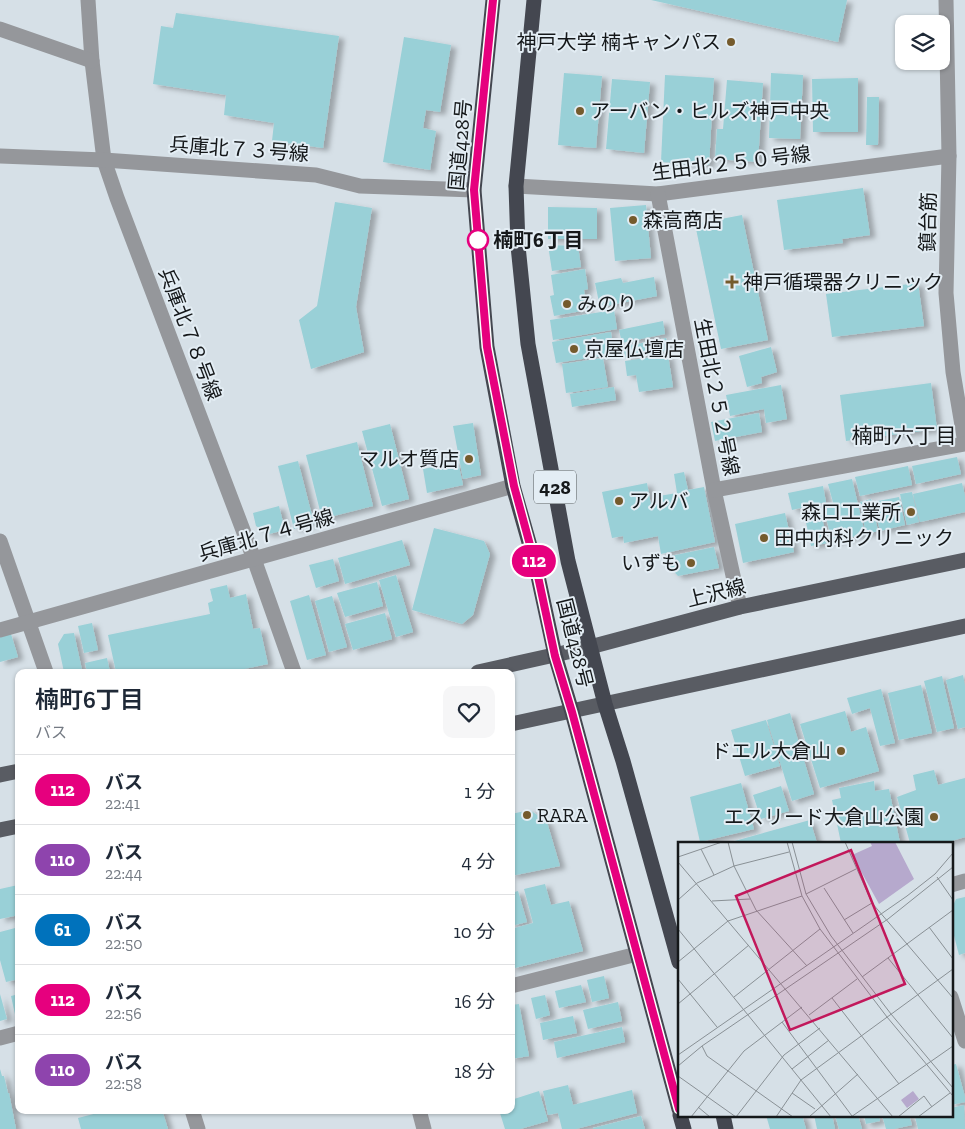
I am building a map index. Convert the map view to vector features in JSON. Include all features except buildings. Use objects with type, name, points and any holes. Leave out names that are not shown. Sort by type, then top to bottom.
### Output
[{"type":"highway","name":"国道428号","points":[[493,0],[474,190],[487,347],[514,486],[536,567],[555,656],[572,712],[678,1105]]},
{"type":"highway","name":"国道428号","points":[[534,0],[516,186],[518,246],[528,344],[568,561],[605,704],[624,761],[678,956]]},
{"type":"highway","points":[[680,1116],[684,1129]]},
{"type":"highway","points":[[723,1116],[726,1129]]},
{"type":"main road","name":"上沢線","points":[[492,669],[555,656],[740,607],[965,560]]},
{"type":"main road","points":[[515,723],[965,626]]},
{"type":"main road","points":[[0,775],[15,772]]},
{"type":"main road","points":[[0,830],[15,827]]},
{"type":"street","name":"兵庫北７８号線","points":[[88,0],[92,61],[104,160],[254,559],[293,669]]},
{"type":"street","name":"鎮台筋","points":[[946,0],[949,156],[946,293],[953,372],[965,443]]},
{"type":"street","points":[[0,29],[92,61]]},
{"type":"street","name":"兵庫北７３号線","points":[[0,156],[104,160],[316,175],[360,186],[474,190]]},
{"type":"street","name":"生田北２５０号線","points":[[516,186],[658,194],[949,156]]},
{"type":"street","name":"生田北２５２号線","points":[[658,194],[714,490],[740,607]]},
{"type":"street","points":[[714,490],[965,443]]},
{"type":"street","name":"兵庫北７４号線","points":[[0,630],[514,486]]},
{"type":"street","points":[[0,541],[45,669]]},
{"type":"street","points":[[952,885],[965,881]]},
{"type":"street","points":[[515,985],[637,954]]},
{"type":"street","points":[[952,1000],[965,1041]]},
{"type":"street","points":[[0,1038],[15,1034]]},
{"type":"street","points":[[193,1114],[198,1129]]},
{"type":"street","points":[[420,1114],[424,1129]]},
{"type":"bus line","name":"112","points":[[493,0],[474,190],[487,347],[514,486],[536,567],[555,656],[572,712],[678,1105]]},
{"type":"place","name":"神戸大学 楠キャンパス","points":[[731,42]]},
{"type":"place","name":"アーバン・ヒルズ神戸中央","points":[[580,111]]},
{"type":"place","name":"森高商店","points":[[633,220]]},
{"type":"place","name":"楠町6丁目","points":[[478,240]]},
{"type":"place","name":"神戸循環器クリニック","points":[[732,282]]},
{"type":"place","name":"みのり","points":[[567,304]]},
{"type":"place","name":"京屋仏壇店","points":[[574,349]]},
{"type":"place","name":"マルオ質店","points":[[469,459]]},
{"type":"place","name":"アルバ","points":[[619,501]]},
{"type":"place","name":"森口工業所","points":[[911,512]]},
{"type":"place","name":"田中内科クリニック","points":[[764,538]]},
{"type":"place","name":"いずも","points":[[691,563]]},
{"type":"place","name":"ドエル大倉山","points":[[841,751]]},
{"type":"place","name":"RARA","points":[[527,815]]},
{"type":"place","name":"エスリード大倉山公園","points":[[934,817]]},
{"type":"district","name":"楠町六丁目","points":[[904,436]]}]
